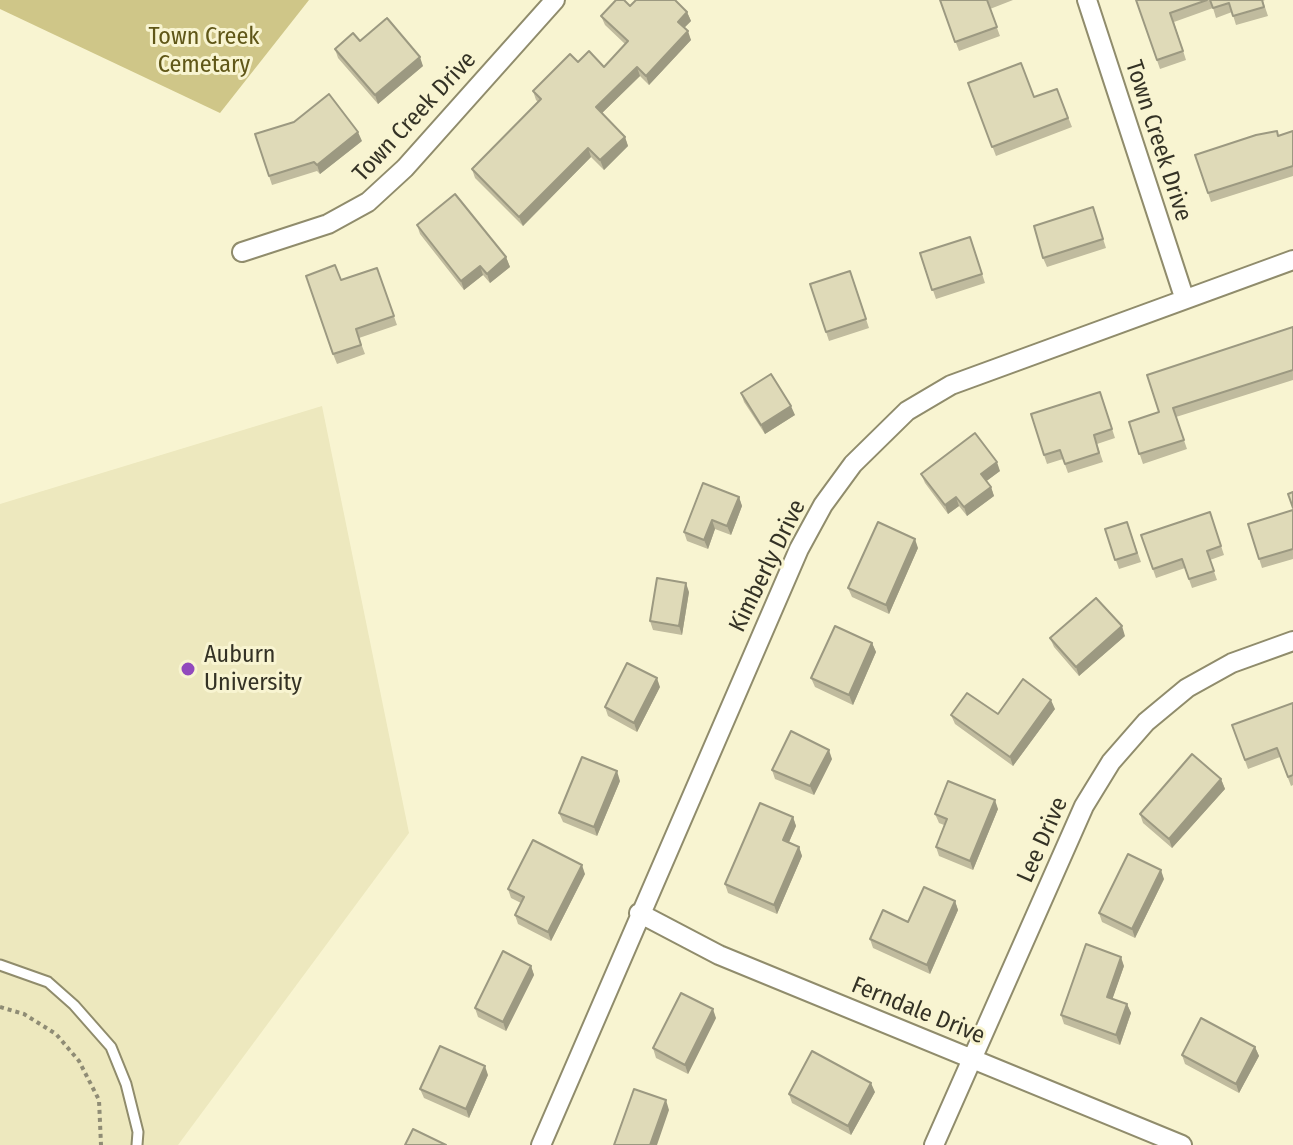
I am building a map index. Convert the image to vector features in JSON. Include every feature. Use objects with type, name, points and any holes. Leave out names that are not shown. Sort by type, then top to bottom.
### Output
[{"type":"street","name":"Town Creek Drive","points":[[242,252],[328,224],[368,202],[405,168],[555,0]]},
{"type":"street","name":"Town Creek Drive","points":[[1087,0],[1184,297]]},
{"type":"street","name":"Kimberly Drive","points":[[541,1145],[799,549],[823,505],[853,464],[907,411],[951,385],[1184,297],[1293,260]]},
{"type":"street","name":"Lee Drive","points":[[934,1145],[1084,806],[1111,762],[1146,722],[1187,688],[1232,663],[1293,641]]},
{"type":"street","name":"Ferndale Drive","points":[[639,913],[719,955],[972,1060],[1067,1095],[1182,1145]]},
{"type":"lane","points":[[0,965],[48,982],[74,1005],[111,1047],[126,1084],[138,1132],[137,1145]]},
{"type":"path","points":[[0,1007],[24,1014],[56,1034],[79,1061],[99,1100],[101,1145]]},
{"type":"shaded area","name":"Auburn University","points":[[322,406],[409,833],[178,1145],[0,1145],[0,504]]},
{"type":"green space","name":"Town Creek Cemetary","points":[[0,0],[309,0],[220,113],[0,9]]},
{"type":"building","points":[[616,0],[624,0],[630,6],[636,0],[675,0],[687,12],[678,22],[688,31],[646,76],[637,67],[596,107],[625,137],[600,160],[588,148],[519,217],[472,169],[541,99],[533,91],[570,54],[578,62],[589,51],[604,67],[628,41],[601,16]]},
{"type":"building","points":[[940,0],[987,0],[997,27],[955,42]]},
{"type":"building","points":[[1136,0],[1207,0],[1170,13],[1183,51],[1157,60]]},
{"type":"building","points":[[1210,0],[1262,0],[1264,7],[1233,16],[1229,3],[1213,8]]},
{"type":"building","points":[[387,18],[420,57],[375,95],[335,49],[353,33],[360,41]]},
{"type":"building","points":[[1021,63],[1034,97],[1057,89],[1068,118],[992,147],[968,83]]},
{"type":"building","points":[[329,94],[358,132],[317,165],[314,162],[269,176],[255,134],[294,122]]},
{"type":"building","points":[[1277,131],[1278,136],[1293,131],[1293,166],[1208,193],[1195,155]]},
{"type":"building","points":[[455,194],[506,257],[487,274],[480,266],[461,281],[417,225]]},
{"type":"building","points":[[1093,207],[1103,239],[1043,258],[1034,226]]},
{"type":"building","points":[[970,237],[982,274],[932,290],[920,253]]},
{"type":"building","points":[[335,265],[341,280],[377,268],[394,316],[356,329],[361,345],[333,354],[306,276]]},
{"type":"building","points":[[850,271],[866,319],[826,332],[810,284]]},
{"type":"building","points":[[1293,327],[1293,370],[1173,408],[1184,440],[1139,454],[1129,422],[1159,412],[1147,375]]},
{"type":"building","points":[[771,374],[791,406],[761,425],[741,393]]},
{"type":"building","points":[[1100,392],[1112,429],[1094,435],[1099,453],[1065,464],[1060,450],[1044,455],[1031,414]]},
{"type":"building","points":[[975,433],[997,462],[981,474],[991,487],[964,507],[956,497],[945,505],[921,474]]},
{"type":"building","points":[[703,483],[739,497],[727,526],[712,520],[704,540],[684,532]]},
{"type":"building","points":[[1293,510],[1293,549],[1259,559],[1248,524]]},
{"type":"building","points":[[1210,512],[1221,546],[1207,551],[1214,571],[1189,579],[1182,559],[1153,569],[1141,535]]},
{"type":"building","points":[[878,522],[915,539],[886,605],[848,588]]},
{"type":"building","points":[[1127,522],[1137,553],[1115,560],[1105,529]]},
{"type":"building","points":[[657,578],[686,583],[679,626],[650,621]]},
{"type":"building","points":[[1096,598],[1122,626],[1076,667],[1050,638]]},
{"type":"building","points":[[835,626],[872,643],[849,695],[811,678]]},
{"type":"building","points":[[627,663],[657,678],[634,723],[605,707]]},
{"type":"building","points":[[1023,679],[1051,700],[1010,757],[951,715],[967,693],[998,714]]},
{"type":"building","points":[[1293,703],[1293,775],[1288,777],[1277,748],[1245,760],[1232,725]]},
{"type":"building","points":[[791,731],[829,750],[810,786],[772,770]]},
{"type":"building","points":[[1192,754],[1221,779],[1169,839],[1140,814]]},
{"type":"building","points":[[582,757],[617,771],[594,827],[559,813]]},
{"type":"building","points":[[948,781],[995,800],[970,861],[936,847],[947,819],[935,814]]},
{"type":"building","points":[[760,803],[793,817],[783,840],[799,847],[774,905],[725,884]]},
{"type":"building","points":[[533,840],[582,865],[548,932],[515,915],[524,897],[508,889]]},
{"type":"building","points":[[1128,854],[1161,870],[1132,929],[1099,913]]},
{"type":"building","points":[[924,887],[955,901],[927,965],[870,939],[883,910],[908,922]]},
{"type":"building","points":[[1086,944],[1121,957],[1107,997],[1127,1004],[1116,1035],[1061,1015]]},
{"type":"building","points":[[503,951],[531,966],[503,1022],[475,1008]]},
{"type":"building","points":[[681,993],[713,1009],[685,1065],[653,1048]]},
{"type":"building","points":[[1201,1018],[1255,1047],[1236,1084],[1182,1055]]},
{"type":"building","points":[[440,1046],[485,1066],[466,1109],[420,1089]]},
{"type":"building","points":[[812,1051],[871,1083],[848,1126],[789,1094]]},
{"type":"building","points":[[634,1089],[666,1100],[650,1145],[614,1145]]},
{"type":"building","points":[[413,1129],[446,1145],[405,1145]]},
{"type":"place","name":"Auburn University","points":[[188,669]]}]
